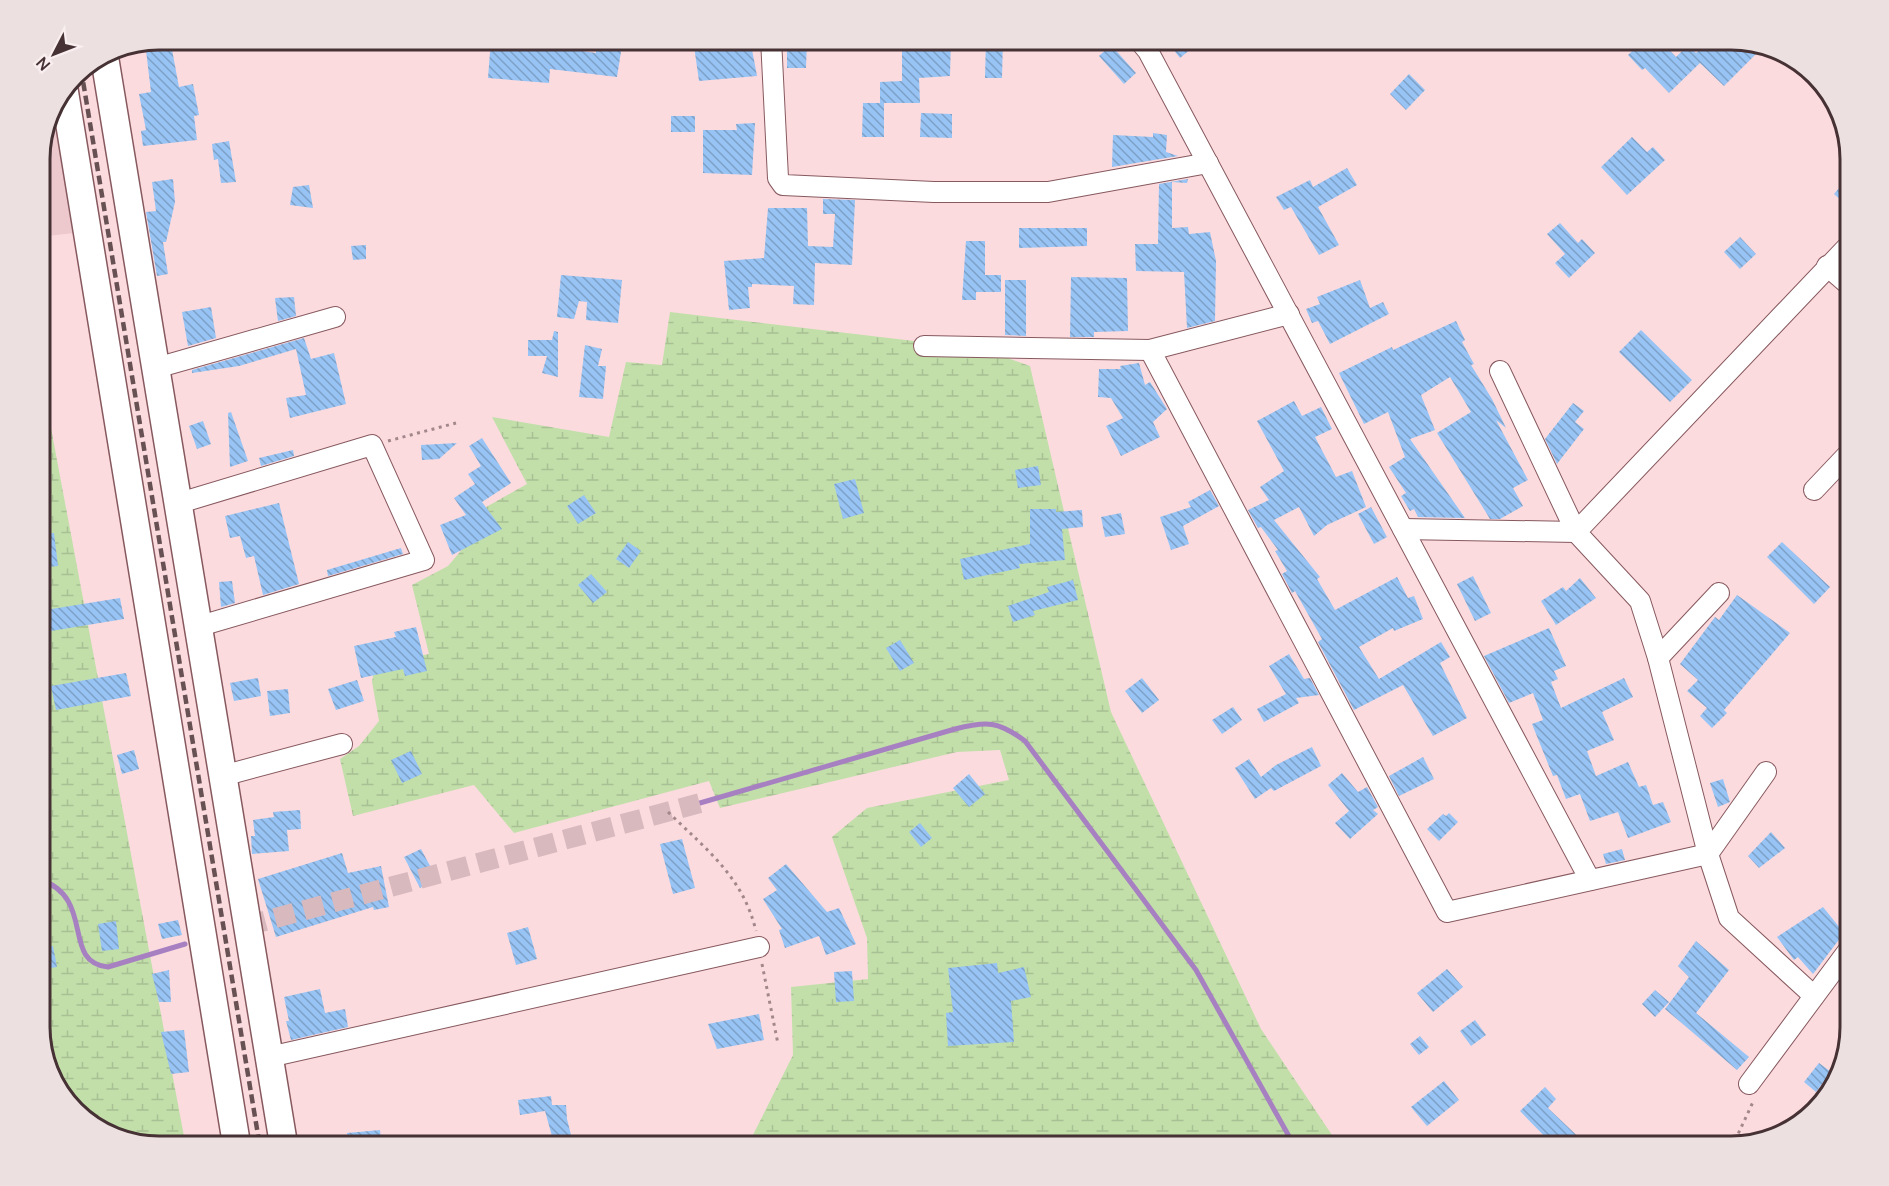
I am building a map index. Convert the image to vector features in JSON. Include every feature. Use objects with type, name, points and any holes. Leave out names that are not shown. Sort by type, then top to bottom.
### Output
[{"type":"main road","points":[[106,63],[176,504],[200,626],[222,776],[282,1136]]},
{"type":"main road","points":[[66,101],[235,1136]]},
{"type":"street","points":[[771,50],[777,178],[783,185],[934,192],[1048,192],[1208,163]]},
{"type":"street","points":[[1147,50],[1590,880]]},
{"type":"street","points":[[1403,529],[1576,532],[1840,254]]},
{"type":"street","points":[[1827,266],[1840,277]]},
{"type":"street","points":[[924,346],[1150,350],[1289,314]]},
{"type":"street","points":[[156,368],[335,317]]},
{"type":"street","points":[[1150,350],[1448,912],[1708,854],[1766,772]]},
{"type":"street","points":[[1500,371],[1576,532],[1640,601],[1658,658],[1708,854],[1729,918],[1814,996]]},
{"type":"street","points":[[176,504],[372,445],[424,560],[200,626]]},
{"type":"street","points":[[1814,490],[1840,463]]},
{"type":"street","points":[[1658,658],[1719,593]]},
{"type":"street","points":[[222,776],[342,744]]},
{"type":"street","points":[[269,1057],[759,947]]},
{"type":"street","points":[[1749,1084],[1840,961]]},
{"type":"path","points":[[372,445],[456,423]]},
{"type":"path","points":[[668,812],[730,873],[740,887],[751,914],[759,947],[778,1044]]},
{"type":"shaded area","points":[[55,124],[74,233],[50,236],[50,151]]},
{"type":"green space","points":[[670,312],[982,349],[1030,366],[1111,712],[1261,1029],[1333,1136],[752,1136],[793,1055],[791,987],[868,979],[867,938],[832,837],[867,808],[1009,780],[1000,750],[957,752],[720,808],[709,781],[514,833],[474,785],[353,816],[340,759],[359,746],[379,721],[372,682],[375,664],[429,654],[412,585],[448,566],[465,546],[458,523],[527,484],[492,417],[609,437],[626,362],[662,365]]},
{"type":"green space","points":[[50,423],[184,1136],[144,1136],[123,1131],[98,1118],[81,1105],[72,1094],[53,1056],[50,1035]]},
{"type":"building","points":[[172,50],[179,87],[193,84],[199,115],[194,116],[197,140],[143,146],[141,131],[146,130],[139,94],[151,92],[146,51]]},
{"type":"building","points":[[490,50],[574,50],[596,53],[596,50],[621,50],[617,77],[550,69],[549,83],[488,78]]},
{"type":"building","points":[[695,50],[752,50],[757,76],[699,81]]},
{"type":"building","points":[[787,50],[807,50],[806,68],[787,68]]},
{"type":"building","points":[[902,50],[951,50],[950,76],[919,78],[920,103],[880,103],[880,82],[902,81]]},
{"type":"building","points":[[986,50],[1003,50],[1002,78],[985,78]]},
{"type":"building","points":[[1106,50],[1115,50],[1136,73],[1124,84],[1099,56]]},
{"type":"building","points":[[1174,50],[1190,50],[1180,58]]},
{"type":"building","points":[[1633,50],[1669,50],[1676,57],[1683,50],[1693,50],[1696,53],[1700,50],[1745,50],[1757,53],[1724,86],[1700,63],[1669,93],[1645,68],[1642,70],[1628,55]]},
{"type":"building","points":[[1409,74],[1425,90],[1406,110],[1390,94]]},
{"type":"building","points":[[863,103],[884,103],[884,137],[862,137]]},
{"type":"building","points":[[921,113],[952,114],[952,138],[920,137]]},
{"type":"building","points":[[671,116],[695,116],[695,132],[671,132]]},
{"type":"building","points":[[755,123],[752,175],[703,173],[703,130],[737,130],[736,124]]},
{"type":"building","points":[[1153,133],[1167,135],[1166,152],[1178,156],[1112,167],[1113,135],[1153,137]]},
{"type":"building","points":[[1632,137],[1647,152],[1653,147],[1665,160],[1627,195],[1601,167]]},
{"type":"building","points":[[229,141],[236,182],[221,183],[218,159],[214,160],[212,144]]},
{"type":"building","points":[[1347,168],[1357,185],[1318,207],[1339,245],[1319,255],[1291,207],[1284,210],[1276,197],[1310,180],[1313,187]]},
{"type":"building","points":[[173,179],[175,202],[166,242],[163,242],[168,274],[157,276],[146,212],[156,211],[152,182]]},
{"type":"building","points":[[1188,179],[1187,183],[1172,182],[1172,228],[1188,227],[1189,234],[1210,232],[1216,261],[1215,321],[1187,328],[1184,272],[1136,271],[1135,244],[1158,244],[1159,184]]},
{"type":"building","points":[[309,185],[313,208],[290,205],[293,187]]},
{"type":"building","points":[[1840,187],[1840,199],[1834,194]]},
{"type":"building","points":[[823,199],[855,200],[852,265],[815,263],[814,305],[793,304],[794,286],[752,284],[752,287],[748,287],[750,308],[729,310],[724,261],[764,258],[768,208],[807,208],[808,246],[833,247],[835,214],[823,214]]},
{"type":"building","points":[[1560,223],[1578,243],[1582,239],[1595,253],[1569,278],[1555,263],[1565,254],[1547,234]]},
{"type":"building","points":[[1019,228],[1087,228],[1087,246],[1019,248]]},
{"type":"building","points":[[1740,237],[1756,254],[1740,269],[1724,252]]},
{"type":"building","points":[[966,241],[985,241],[985,275],[1001,275],[1001,292],[976,292],[976,300],[962,300]]},
{"type":"building","points":[[366,245],[366,259],[353,260],[351,246]]},
{"type":"building","points":[[561,275],[622,280],[618,323],[586,320],[587,302],[579,301],[574,319],[557,317]]},
{"type":"building","points":[[1071,277],[1127,278],[1128,331],[1094,332],[1094,337],[1070,337]]},
{"type":"building","points":[[1005,280],[1026,280],[1026,336],[1005,335]]},
{"type":"building","points":[[1360,280],[1370,308],[1383,302],[1389,314],[1330,344],[1318,321],[1312,323],[1306,309],[1320,304],[1317,297]]},
{"type":"building","points":[[294,297],[296,316],[278,321],[275,298]]},
{"type":"building","points":[[211,307],[216,338],[188,346],[182,312]]},
{"type":"building","points":[[1456,321],[1465,340],[1462,342],[1474,364],[1471,365],[1492,399],[1506,428],[1496,420],[1528,480],[1513,488],[1523,506],[1500,519],[1490,519],[1437,433],[1471,412],[1450,377],[1421,395],[1435,430],[1410,439],[1465,518],[1418,517],[1414,509],[1410,511],[1401,496],[1406,493],[1389,467],[1405,457],[1388,412],[1364,424],[1339,373],[1392,347],[1393,350]]},
{"type":"building","points":[[1641,330],[1692,380],[1670,402],[1619,352]]},
{"type":"building","points":[[554,331],[558,332],[558,377],[542,373],[547,356],[528,356],[528,340],[552,340]]},
{"type":"building","points":[[304,338],[311,359],[334,353],[346,404],[290,418],[286,398],[306,395],[296,349],[239,366],[192,373],[192,370]]},
{"type":"building","points":[[585,345],[602,349],[598,366],[606,366],[603,399],[579,397]]},
{"type":"building","points":[[1139,363],[1145,385],[1150,382],[1167,409],[1153,422],[1160,437],[1121,456],[1106,426],[1123,418],[1111,398],[1098,397],[1099,369],[1121,369],[1120,366]]},
{"type":"building","points":[[1294,401],[1302,416],[1321,407],[1332,429],[1315,437],[1336,477],[1352,471],[1366,507],[1327,525],[1314,536],[1299,507],[1274,520],[1320,577],[1317,579],[1335,610],[1397,577],[1408,598],[1414,596],[1423,619],[1394,631],[1393,628],[1359,647],[1379,679],[1441,642],[1450,657],[1440,663],[1467,718],[1433,736],[1403,685],[1354,710],[1318,642],[1322,639],[1295,591],[1292,593],[1282,574],[1287,571],[1275,551],[1278,550],[1261,527],[1258,528],[1248,510],[1269,500],[1260,487],[1284,471],[1257,421]]},
{"type":"building","points":[[1573,403],[1584,411],[1575,422],[1584,429],[1557,464],[1545,439]]},
{"type":"building","points":[[231,412],[248,461],[230,467],[228,413]]},
{"type":"building","points":[[203,421],[211,444],[197,449],[189,426]]},
{"type":"building","points":[[482,438],[511,483],[482,502],[502,529],[452,555],[440,525],[466,515],[454,498],[475,484],[468,474],[481,466],[469,446]]},
{"type":"building","points":[[457,443],[439,459],[422,460],[421,445]]},
{"type":"building","points":[[293,450],[294,456],[261,466],[259,458]]},
{"type":"building","points":[[1038,466],[1041,485],[1018,488],[1015,470]]},
{"type":"building","points":[[855,479],[864,513],[843,519],[834,484]]},
{"type":"building","points":[[1210,490],[1219,506],[1183,526],[1189,544],[1171,550],[1160,517],[1191,507],[1188,502]]},
{"type":"building","points":[[584,495],[596,513],[578,524],[567,506]]},
{"type":"building","points":[[279,503],[299,584],[263,595],[254,556],[246,558],[240,536],[230,538],[225,516]]},
{"type":"building","points":[[1371,507],[1387,537],[1374,544],[1358,514]]},
{"type":"building","points":[[1030,509],[1056,509],[1056,512],[1082,510],[1083,527],[1062,529],[1065,560],[1019,564],[1020,568],[964,580],[960,559],[1030,544]]},
{"type":"building","points":[[1121,513],[1125,534],[1105,537],[1101,517]]},
{"type":"building","points":[[50,533],[54,533],[58,566],[50,567]]},
{"type":"building","points":[[628,542],[641,551],[629,568],[616,559]]},
{"type":"building","points":[[1782,542],[1830,587],[1814,604],[1767,557]]},
{"type":"building","points":[[401,548],[403,554],[328,576],[327,570]]},
{"type":"building","points":[[591,574],[607,592],[593,603],[578,585]]},
{"type":"building","points":[[1473,576],[1491,613],[1475,621],[1457,584]]},
{"type":"building","points":[[1580,578],[1596,598],[1556,625],[1541,601],[1563,587],[1566,591]]},
{"type":"building","points":[[1073,580],[1078,600],[1033,611],[1035,615],[1013,622],[1008,606],[1049,592],[1047,587]]},
{"type":"building","points":[[232,581],[235,603],[221,607],[219,582]]},
{"type":"building","points":[[1737,595],[1790,633],[1724,710],[1727,713],[1712,728],[1700,716],[1707,708],[1687,691],[1698,680],[1680,664],[1715,617],[1719,620]]},
{"type":"building","points":[[120,598],[124,619],[50,631],[50,609]]},
{"type":"building","points":[[416,627],[427,671],[405,676],[403,669],[361,678],[354,646],[396,637],[394,632]]},
{"type":"building","points":[[1549,628],[1566,666],[1554,671],[1558,679],[1551,682],[1561,708],[1624,678],[1633,697],[1602,712],[1614,740],[1587,751],[1596,776],[1628,762],[1639,787],[1646,785],[1653,805],[1663,802],[1671,822],[1628,838],[1618,812],[1590,821],[1580,794],[1566,799],[1557,775],[1553,776],[1532,724],[1543,720],[1533,693],[1509,703],[1484,656]]},
{"type":"building","points":[[900,640],[914,663],[900,671],[886,648]]},
{"type":"building","points":[[1289,654],[1304,679],[1310,678],[1319,695],[1296,698],[1299,703],[1264,722],[1257,709],[1286,694],[1269,666]]},
{"type":"building","points":[[126,673],[131,696],[56,710],[51,686]]},
{"type":"building","points":[[258,678],[261,696],[234,701],[230,683]]},
{"type":"building","points":[[1142,678],[1159,700],[1142,713],[1125,691]]},
{"type":"building","points":[[357,680],[364,701],[336,710],[328,689]]},
{"type":"building","points":[[288,689],[290,713],[270,716],[267,691]]},
{"type":"building","points":[[1233,707],[1242,720],[1222,734],[1212,720]]},
{"type":"building","points":[[1312,747],[1321,766],[1274,791],[1271,788],[1255,799],[1235,768],[1249,759],[1261,777],[1276,765]]},
{"type":"building","points":[[134,750],[139,769],[122,774],[117,755]]},
{"type":"building","points":[[411,751],[422,774],[402,783],[391,760]]},
{"type":"building","points":[[1423,757],[1434,779],[1399,796],[1389,776]]},
{"type":"building","points":[[1342,773],[1358,792],[1367,787],[1378,807],[1373,810],[1378,814],[1350,839],[1335,823],[1349,811],[1328,785]]},
{"type":"building","points":[[969,774],[985,794],[969,807],[953,788]]},
{"type":"building","points":[[1723,779],[1730,802],[1718,807],[1710,783]]},
{"type":"building","points":[[300,810],[301,829],[287,830],[289,851],[252,854],[251,836],[255,836],[253,820],[274,817],[273,812]]},
{"type":"building","points":[[1449,813],[1458,822],[1439,841],[1427,829],[1443,814],[1446,816]]},
{"type":"building","points":[[920,823],[932,838],[921,847],[909,832]]},
{"type":"building","points":[[1771,832],[1785,848],[1759,868],[1748,856]]},
{"type":"building","points":[[682,839],[695,888],[673,894],[660,844]]},
{"type":"building","points":[[421,849],[437,879],[420,888],[404,857]]},
{"type":"building","points":[[1622,849],[1625,860],[1606,864],[1603,854]]},
{"type":"building","points":[[342,853],[348,873],[381,866],[389,907],[374,910],[373,907],[276,937],[258,879]]},
{"type":"building","points":[[786,864],[827,912],[839,908],[856,944],[826,955],[819,936],[785,948],[779,930],[782,929],[763,899],[777,890],[768,878]]},
{"type":"building","points":[[1823,907],[1840,928],[1840,938],[1813,974],[1798,957],[1794,960],[1777,937]]},
{"type":"building","points":[[178,920],[182,935],[162,939],[158,924]]},
{"type":"building","points":[[116,921],[119,949],[102,951],[98,924]]},
{"type":"building","points":[[528,927],[537,959],[516,965],[507,933]]},
{"type":"building","points":[[1696,941],[1729,970],[1696,1013],[1749,1057],[1737,1070],[1665,1009],[1689,977],[1678,966]]},
{"type":"building","points":[[50,946],[53,946],[57,967],[50,968]]},
{"type":"building","points":[[997,963],[998,973],[1024,967],[1031,997],[1011,1001],[1014,1042],[948,1046],[946,1013],[953,1012],[948,968]]},
{"type":"building","points":[[1447,969],[1463,987],[1433,1012],[1417,993]]},
{"type":"building","points":[[169,970],[171,1002],[159,1002],[152,974]]},
{"type":"building","points":[[852,971],[854,1001],[836,1002],[834,972]]},
{"type":"building","points":[[320,989],[325,1013],[345,1009],[348,1027],[291,1040],[286,1021],[289,1021],[284,997]]},
{"type":"building","points":[[1655,990],[1669,1002],[1655,1017],[1642,1004]]},
{"type":"building","points":[[759,1014],[764,1040],[717,1049],[708,1024]]},
{"type":"building","points":[[1475,1020],[1486,1035],[1471,1046],[1460,1031]]},
{"type":"building","points":[[184,1030],[189,1072],[171,1074],[161,1032]]},
{"type":"building","points":[[1420,1036],[1429,1047],[1419,1055],[1410,1044]]},
{"type":"building","points":[[1819,1063],[1830,1071],[1816,1092],[1804,1082]]},
{"type":"building","points":[[1444,1081],[1459,1100],[1427,1126],[1411,1107]]},
{"type":"building","points":[[1545,1087],[1556,1099],[1548,1108],[1577,1136],[1544,1136],[1520,1111]]},
{"type":"building","points":[[551,1096],[552,1105],[566,1105],[571,1136],[552,1136],[545,1111],[520,1115],[518,1100]]},
{"type":"building","points":[[380,1130],[381,1136],[347,1136],[347,1133]]},
{"type":"waterway","points":[[700,803],[955,729],[992,724],[1007,730],[1025,741],[1196,970],[1289,1136]]},
{"type":"waterway","points":[[50,884],[57,888],[68,900],[74,914],[80,942],[85,954],[94,963],[108,967],[185,944]]},
{"type":"tunnel","points":[[246,926],[700,803]]},
{"type":"railway","points":[[83,84],[258,1136]]}]
